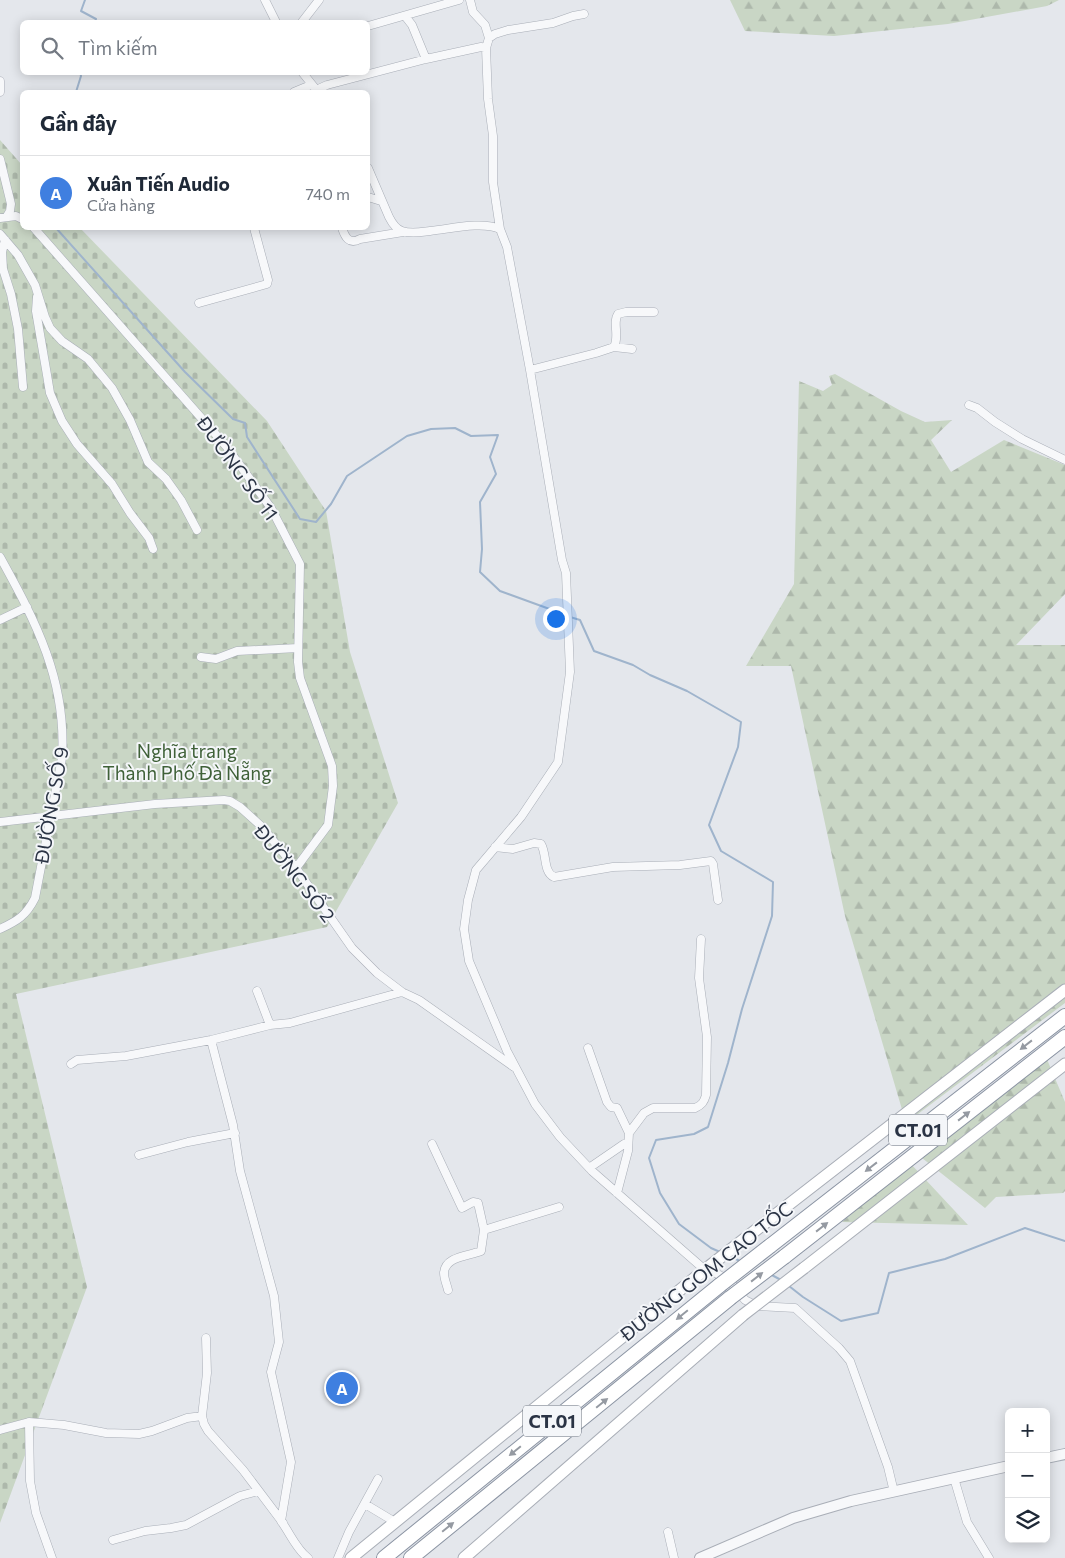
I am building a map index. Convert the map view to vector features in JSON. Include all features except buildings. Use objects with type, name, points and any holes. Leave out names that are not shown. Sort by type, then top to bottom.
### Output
[{"type":"highway","name":"CT.01","points":[[384,1558],[720,1285],[1065,1016]]},
{"type":"highway","name":"CT.01","points":[[411,1558],[730,1298],[1065,1037]]},
{"type":"main road","name":"ĐƯỜNG GOM CAO TỐC","points":[[351,1558],[706,1269],[1065,990]]},
{"type":"main road","points":[[464,1558],[743,1315],[1065,1064]]},
{"type":"street","points":[[265,0],[275,20]]},
{"type":"street","points":[[304,20],[320,0]]},
{"type":"street","points":[[370,25],[459,0]]},
{"type":"street","points":[[470,0],[473,12],[485,24],[489,38],[486,48],[488,99],[493,136],[493,182],[500,230],[507,247],[562,560],[566,573],[570,672],[558,762],[521,817],[476,870],[468,900],[464,929],[468,961],[507,1051],[535,1104],[560,1138],[589,1168],[706,1269],[730,1281],[745,1300],[757,1306],[795,1308],[839,1348],[850,1361],[888,1467],[894,1492]]},
{"type":"street","points":[[489,38],[508,30],[554,23],[584,14]]},
{"type":"street","points":[[405,16],[412,25],[426,59]]},
{"type":"street","points":[[370,73],[481,47],[486,48]]},
{"type":"street","points":[[304,75],[315,89],[362,75]]},
{"type":"street","points":[[0,81],[0,92]]},
{"type":"street","points":[[0,159],[11,204],[10,211],[4,217]]},
{"type":"street","points":[[370,173],[393,224],[403,232]]},
{"type":"street","points":[[370,198],[381,201]]},
{"type":"street","points":[[4,217],[16,216],[20,218]]},
{"type":"street","points":[[343,230],[346,239],[355,242],[360,239],[403,232],[417,233],[483,226],[494,227],[500,230]]},
{"type":"street","name":"ĐƯỜNG SỐ 11","points":[[36,230],[218,436],[271,508],[300,564],[298,648],[300,678],[332,766],[333,786],[328,825],[296,868]]},
{"type":"street","points":[[199,303],[267,284],[268,280],[255,230]]},
{"type":"street","points":[[2,237],[18,255],[36,285],[50,328],[62,341],[88,359],[112,388],[130,420],[148,462],[166,479],[181,500],[197,530]]},
{"type":"street","points":[[2,237],[3,268],[11,294],[18,329],[23,387]]},
{"type":"street","points":[[37,292],[36,311],[50,393],[62,421],[77,444],[112,484],[130,513],[149,538],[153,549]]},
{"type":"street","points":[[614,347],[617,341],[615,322],[618,314],[626,312],[654,312]]},
{"type":"street","points":[[530,370],[614,347],[632,349]]},
{"type":"street","points":[[969,405],[977,408],[1022,439],[1065,460]]},
{"type":"street","name":"ĐƯỜNG SỐ 9","points":[[0,557],[28,607],[49,658],[62,722],[62,758],[35,898],[18,920],[0,929]]},
{"type":"street","points":[[0,620],[28,607]]},
{"type":"street","points":[[201,657],[216,659],[237,650],[298,648]]},
{"type":"street","name":"ĐƯỜNG SỐ 2","points":[[0,822],[155,804],[230,801],[240,806],[260,826],[296,868],[352,948],[377,973],[402,992],[427,1006],[516,1068]]},
{"type":"street","points":[[495,847],[513,849],[534,843],[541,844],[548,872],[554,877],[613,867],[680,865],[711,861],[714,864],[718,900]]},
{"type":"street","points":[[629,1133],[648,1110],[657,1108],[696,1108],[705,1100],[707,1049],[699,978],[701,939]]},
{"type":"street","points":[[257,992],[270,1025]]},
{"type":"street","points":[[71,1064],[77,1060],[126,1056],[211,1040],[270,1025],[290,1023],[402,992]]},
{"type":"street","points":[[211,1040],[234,1133],[240,1171],[274,1296],[279,1342],[271,1372],[291,1462],[281,1521],[290,1532]]},
{"type":"street","points":[[588,1048],[607,1102],[612,1107],[618,1108],[629,1133],[628,1151],[617,1193]]},
{"type":"street","points":[[139,1155],[188,1142],[234,1133]]},
{"type":"street","points":[[432,1144],[462,1208],[473,1202],[478,1204],[484,1230],[481,1251],[455,1258],[449,1262],[444,1276],[448,1290]]},
{"type":"street","points":[[589,1168],[624,1144]]},
{"type":"street","points":[[484,1230],[558,1207]]},
{"type":"street","points":[[206,1338],[207,1373],[202,1416],[204,1424],[208,1432],[243,1470],[290,1532],[297,1546],[308,1558]]},
{"type":"street","points":[[0,1430],[29,1422],[64,1425],[106,1433],[139,1434],[191,1417],[202,1416]]},
{"type":"street","points":[[29,1422],[30,1481],[36,1513],[52,1558]]},
{"type":"street","points":[[1050,1457],[1065,1454]]},
{"type":"street","points":[[700,1558],[793,1518],[851,1501],[1005,1467]]},
{"type":"street","points":[[954,1478],[967,1522],[989,1558]]},
{"type":"street","points":[[338,1558],[378,1479]]},
{"type":"street","points":[[113,1540],[186,1524],[240,1496],[258,1491]]},
{"type":"street","points":[[365,1504],[395,1522]]},
{"type":"street","points":[[668,1532],[674,1558]]},
{"type":"green space","points":[[730,0],[1059,0],[1047,6],[948,24],[834,36],[745,31]]},
{"type":"green space","name":"Nghĩa trang Thành Phố Đà Nẵng","points":[[0,140],[20,163],[20,230],[82,230],[267,421],[326,511],[350,652],[398,803],[327,927],[16,994],[87,1287],[0,1523]]},
{"type":"green space","points":[[835,374],[901,411],[925,422],[952,420],[931,440],[951,472],[1004,440],[1065,465],[1065,594],[1016,645],[1065,645],[1065,1003],[906,1123],[845,916],[791,666],[746,666],[794,584],[799,381],[823,391],[832,385],[829,376]]},
{"type":"green space","points":[[1046,1057],[1065,1102],[1065,1191],[1063,1193],[996,1197],[985,1208],[917,1154]]},
{"type":"green space","points":[[910,1163],[968,1225],[842,1222]]},
{"type":"waterway","points":[[85,0],[81,11],[96,20]]},
{"type":"waterway","points":[[77,90],[81,75]]},
{"type":"waterway","points":[[58,230],[185,372],[233,419],[245,423],[247,437],[300,519],[316,522],[331,504],[347,476],[407,436],[431,429],[455,428],[471,436],[498,435],[490,457],[496,474],[480,502],[482,549],[480,572],[500,591],[566,615]]},
{"type":"waterway","points":[[570,617],[580,620],[594,651],[633,665],[650,675],[687,691],[741,722],[738,747],[709,825],[721,851],[773,882],[772,916],[742,1009],[708,1127],[694,1134],[656,1140],[649,1158],[660,1193],[679,1224],[711,1248],[720,1252]]},
{"type":"waterway","points":[[789,1286],[841,1321],[878,1313],[889,1273],[945,1259],[1025,1228],[1065,1241]]},
{"type":"waterway","points":[[729,1256],[740,1261]]},
{"type":"waterway","points":[[770,1274],[781,1280]]},
{"type":"place","name":"Xuân Tiến Audio","points":[[342,1388]]}]
